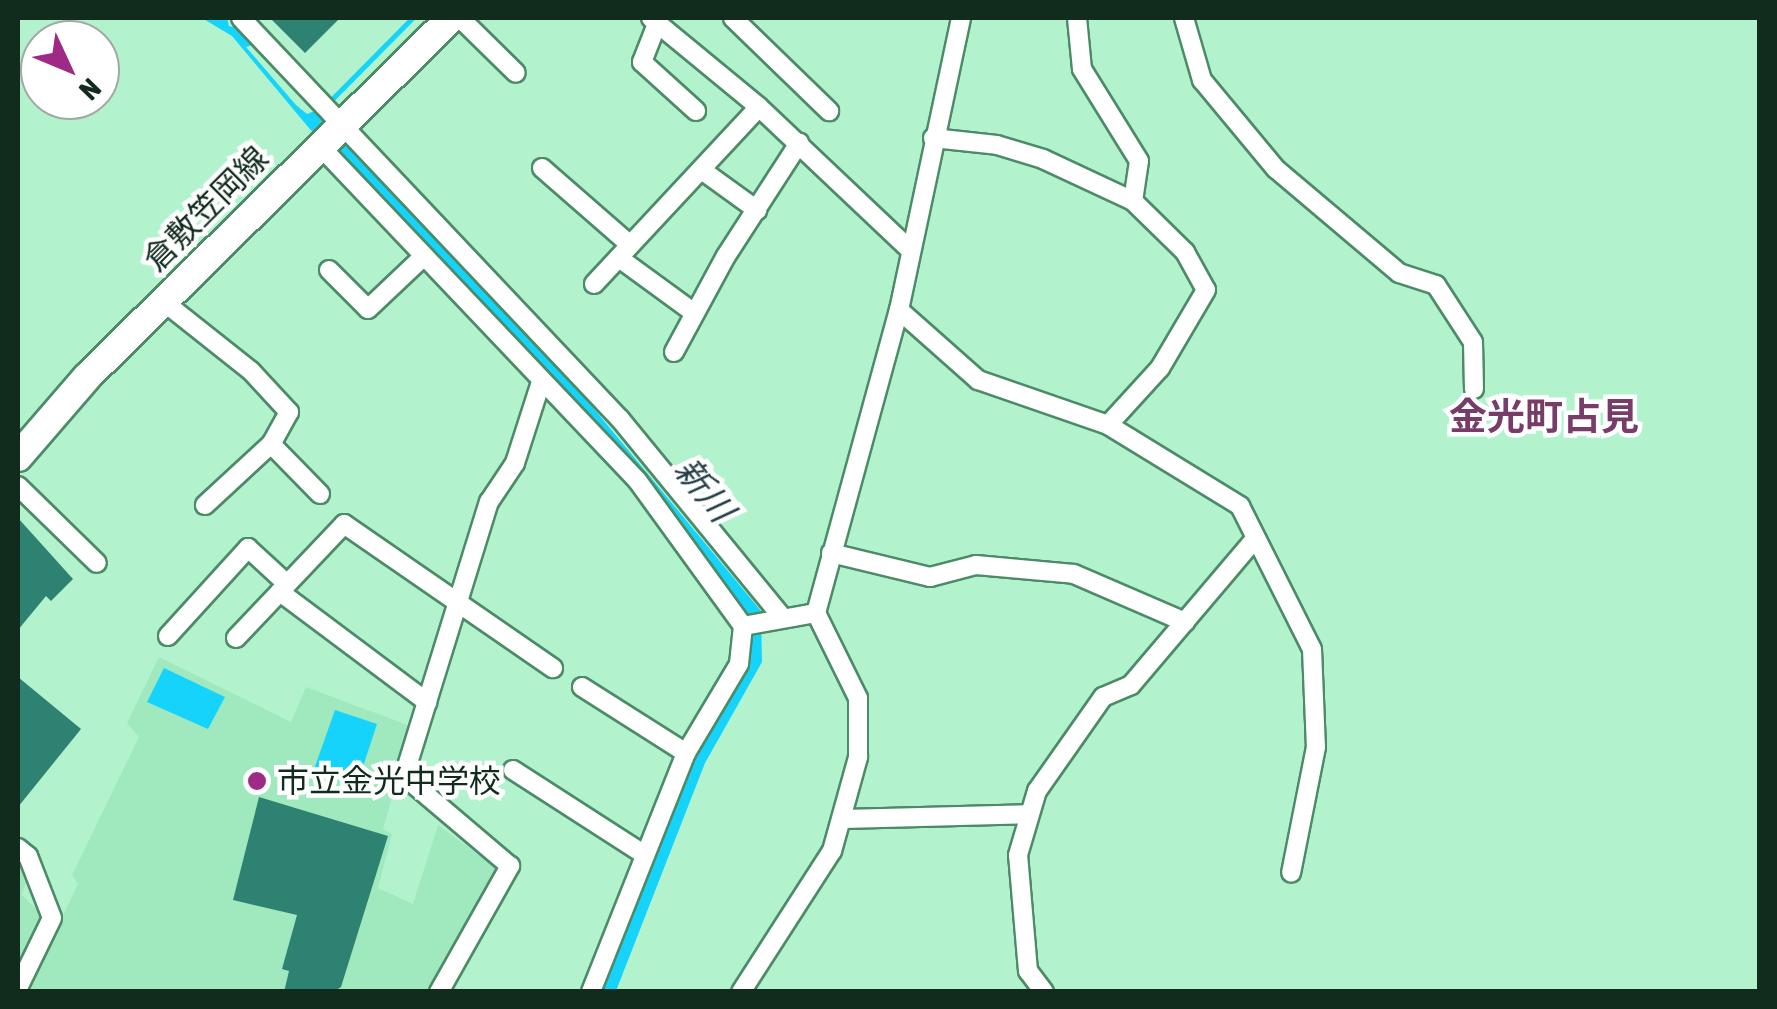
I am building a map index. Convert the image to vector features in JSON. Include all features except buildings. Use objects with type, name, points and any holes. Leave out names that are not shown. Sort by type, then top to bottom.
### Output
[{"type":"main road","name":"倉敷笠岡線","points":[[18,457],[164,302],[450,18]]},
{"type":"street","points":[[241,18],[620,419],[782,616]]},
{"type":"street","points":[[460,18],[516,73]]},
{"type":"street","points":[[733,18],[830,111]]},
{"type":"street","points":[[741,992],[832,851],[858,757],[858,698],[816,613],[899,310],[961,18]]},
{"type":"street","points":[[1077,18],[1082,69],[1139,161],[1133,201]]},
{"type":"street","points":[[1184,18],[1202,80],[1276,169],[1399,274],[1436,285],[1473,342],[1474,390]]},
{"type":"street","points":[[696,111],[642,62],[654,21],[800,143],[909,249]]},
{"type":"street","points":[[594,284],[759,107]]},
{"type":"street","points":[[933,138],[997,145],[1042,159],[1133,201],[1185,252],[1206,290],[1160,368],[1108,425]]},
{"type":"street","points":[[674,352],[693,312],[800,143]]},
{"type":"street","points":[[319,145],[422,258],[637,480],[743,626],[739,664],[686,753],[591,992]]},
{"type":"street","points":[[542,168],[624,251],[693,312]]},
{"type":"street","points":[[703,171],[757,210]]},
{"type":"street","points":[[329,270],[368,309],[422,258]]},
{"type":"street","points":[[164,302],[251,371],[290,412],[271,444],[204,504]]},
{"type":"street","points":[[899,310],[978,380],[1108,425],[1240,506],[1312,649],[1316,747],[1291,873]]},
{"type":"street","points":[[440,992],[510,866],[404,776],[489,502],[515,463],[541,382]]},
{"type":"street","points":[[271,444],[320,494]]},
{"type":"street","points":[[18,486],[97,563]]},
{"type":"street","points":[[236,638],[344,524],[414,578],[458,602],[553,668]]},
{"type":"street","points":[[1044,992],[1028,972],[1018,855],[1036,790],[1103,697],[1131,685],[1255,540]]},
{"type":"street","points":[[168,636],[248,548],[283,588],[427,702]]},
{"type":"street","points":[[831,553],[930,577],[976,565],[1074,574],[1185,622]]},
{"type":"street","points":[[743,626],[782,616],[816,613]]},
{"type":"street","points":[[582,687],[686,753]]},
{"type":"street","points":[[513,770],[645,855]]},
{"type":"street","points":[[843,819],[1028,814]]},
{"type":"street","points":[[18,848],[28,856],[52,918],[18,988]]},
{"type":"shaded area","name":"市立金光中学校","points":[[159,657],[291,722],[306,687],[413,727],[383,829],[392,834],[378,888],[413,904],[438,825],[499,870],[432,991],[27,992],[78,884],[72,875],[139,737],[127,723]]},
{"type":"shaded area","points":[[18,857],[31,867],[22,895],[43,916],[18,966]]},
{"type":"water","points":[[202,18],[227,18],[229,26],[246,30],[259,43],[246,47],[296,105],[307,114],[317,110],[557,364],[761,611],[762,662],[705,763],[616,991],[598,991],[690,765],[746,662],[749,632],[677,522],[309,128],[232,36]]},
{"type":"water","points":[[164,668],[225,697],[208,729],[147,702]]},
{"type":"water","points":[[335,710],[377,724],[357,785],[313,772]]},
{"type":"waterway","points":[[328,103],[412,18]]},
{"type":"place","name":"市立金光中学校","points":[[257,781]]},
{"type":"district","name":"金光町占見","points":[[1544,417]]},
{"type":"water label","name":"新川","points":[[705,489]]}]
